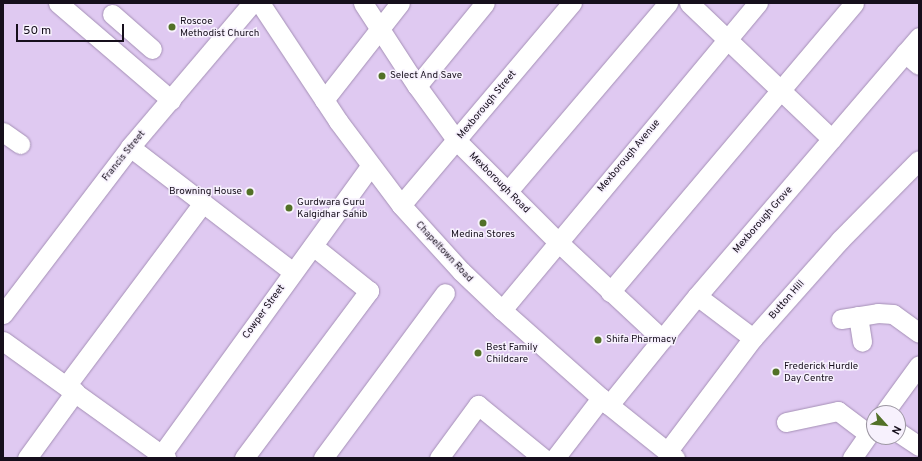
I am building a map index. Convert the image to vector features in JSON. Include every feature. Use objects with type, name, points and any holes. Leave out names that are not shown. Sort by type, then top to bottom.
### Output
[{"type":"street","points":[[58,3],[171,100]]},
{"type":"street","name":"Francis Street","points":[[3,314],[130,147],[252,3]]},
{"type":"street","name":"Chapeltown Road","points":[[260,3],[324,100],[370,166],[401,205],[461,271],[502,310],[605,402],[671,455]]},
{"type":"street","name":"Mexborough Road","points":[[364,3],[417,86],[457,140],[557,241],[662,339]]},
{"type":"street","points":[[324,100],[400,3]]},
{"type":"street","points":[[417,86],[485,3]]},
{"type":"street","name":"Mexborough Street","points":[[401,205],[572,3]]},
{"type":"street","points":[[508,191],[668,3]]},
{"type":"street","points":[[689,3],[832,139]]},
{"type":"street","name":"Mexborough Avenue","points":[[502,310],[557,241],[758,3]]},
{"type":"street","points":[[610,292],[854,3]]},
{"type":"street","points":[[112,14],[152,49]]},
{"type":"street","points":[[111,48],[129,28]]},
{"type":"street","name":"Mexborough Grove","points":[[555,458],[662,339],[832,139],[912,59],[919,37]]},
{"type":"street","points":[[3,132],[20,144]]},
{"type":"street","points":[[130,147],[293,272]]},
{"type":"street","name":"Button Hill","points":[[671,455],[753,338],[840,240],[919,160]]},
{"type":"street","name":"Cowper Street","points":[[162,457],[370,166]]},
{"type":"street","points":[[27,458],[71,389],[203,203]]},
{"type":"street","points":[[244,458],[369,291],[313,246]]},
{"type":"street","points":[[323,458],[445,293]]},
{"type":"street","points":[[697,296],[753,338]]},
{"type":"street","points":[[862,342],[850,318],[878,313],[893,314],[919,332]]},
{"type":"street","points":[[3,340],[162,457]]},
{"type":"street","points":[[890,405],[919,365]]},
{"type":"street","points":[[439,458],[478,405],[543,458]]},
{"type":"street","points":[[786,422],[838,411],[866,427]]},
{"type":"street","points":[[852,458],[866,437]]},
{"type":"street","points":[[906,437],[919,446]]},
{"type":"place","name":"Roscoe Methodist Church","points":[[172,27]]},
{"type":"place","name":"Select And Save","points":[[382,76]]},
{"type":"place","name":"Browning House","points":[[250,192]]},
{"type":"place","name":"Gurdwara Guru Kalgidhar Sahib","points":[[289,208]]},
{"type":"place","name":"Medina Stores","points":[[483,223]]},
{"type":"place","name":"Shifa Pharmacy","points":[[598,340]]},
{"type":"place","name":"Best Family Childcare","points":[[478,353]]},
{"type":"place","name":"Frederick Hurdle Day Centre","points":[[776,372]]}]
